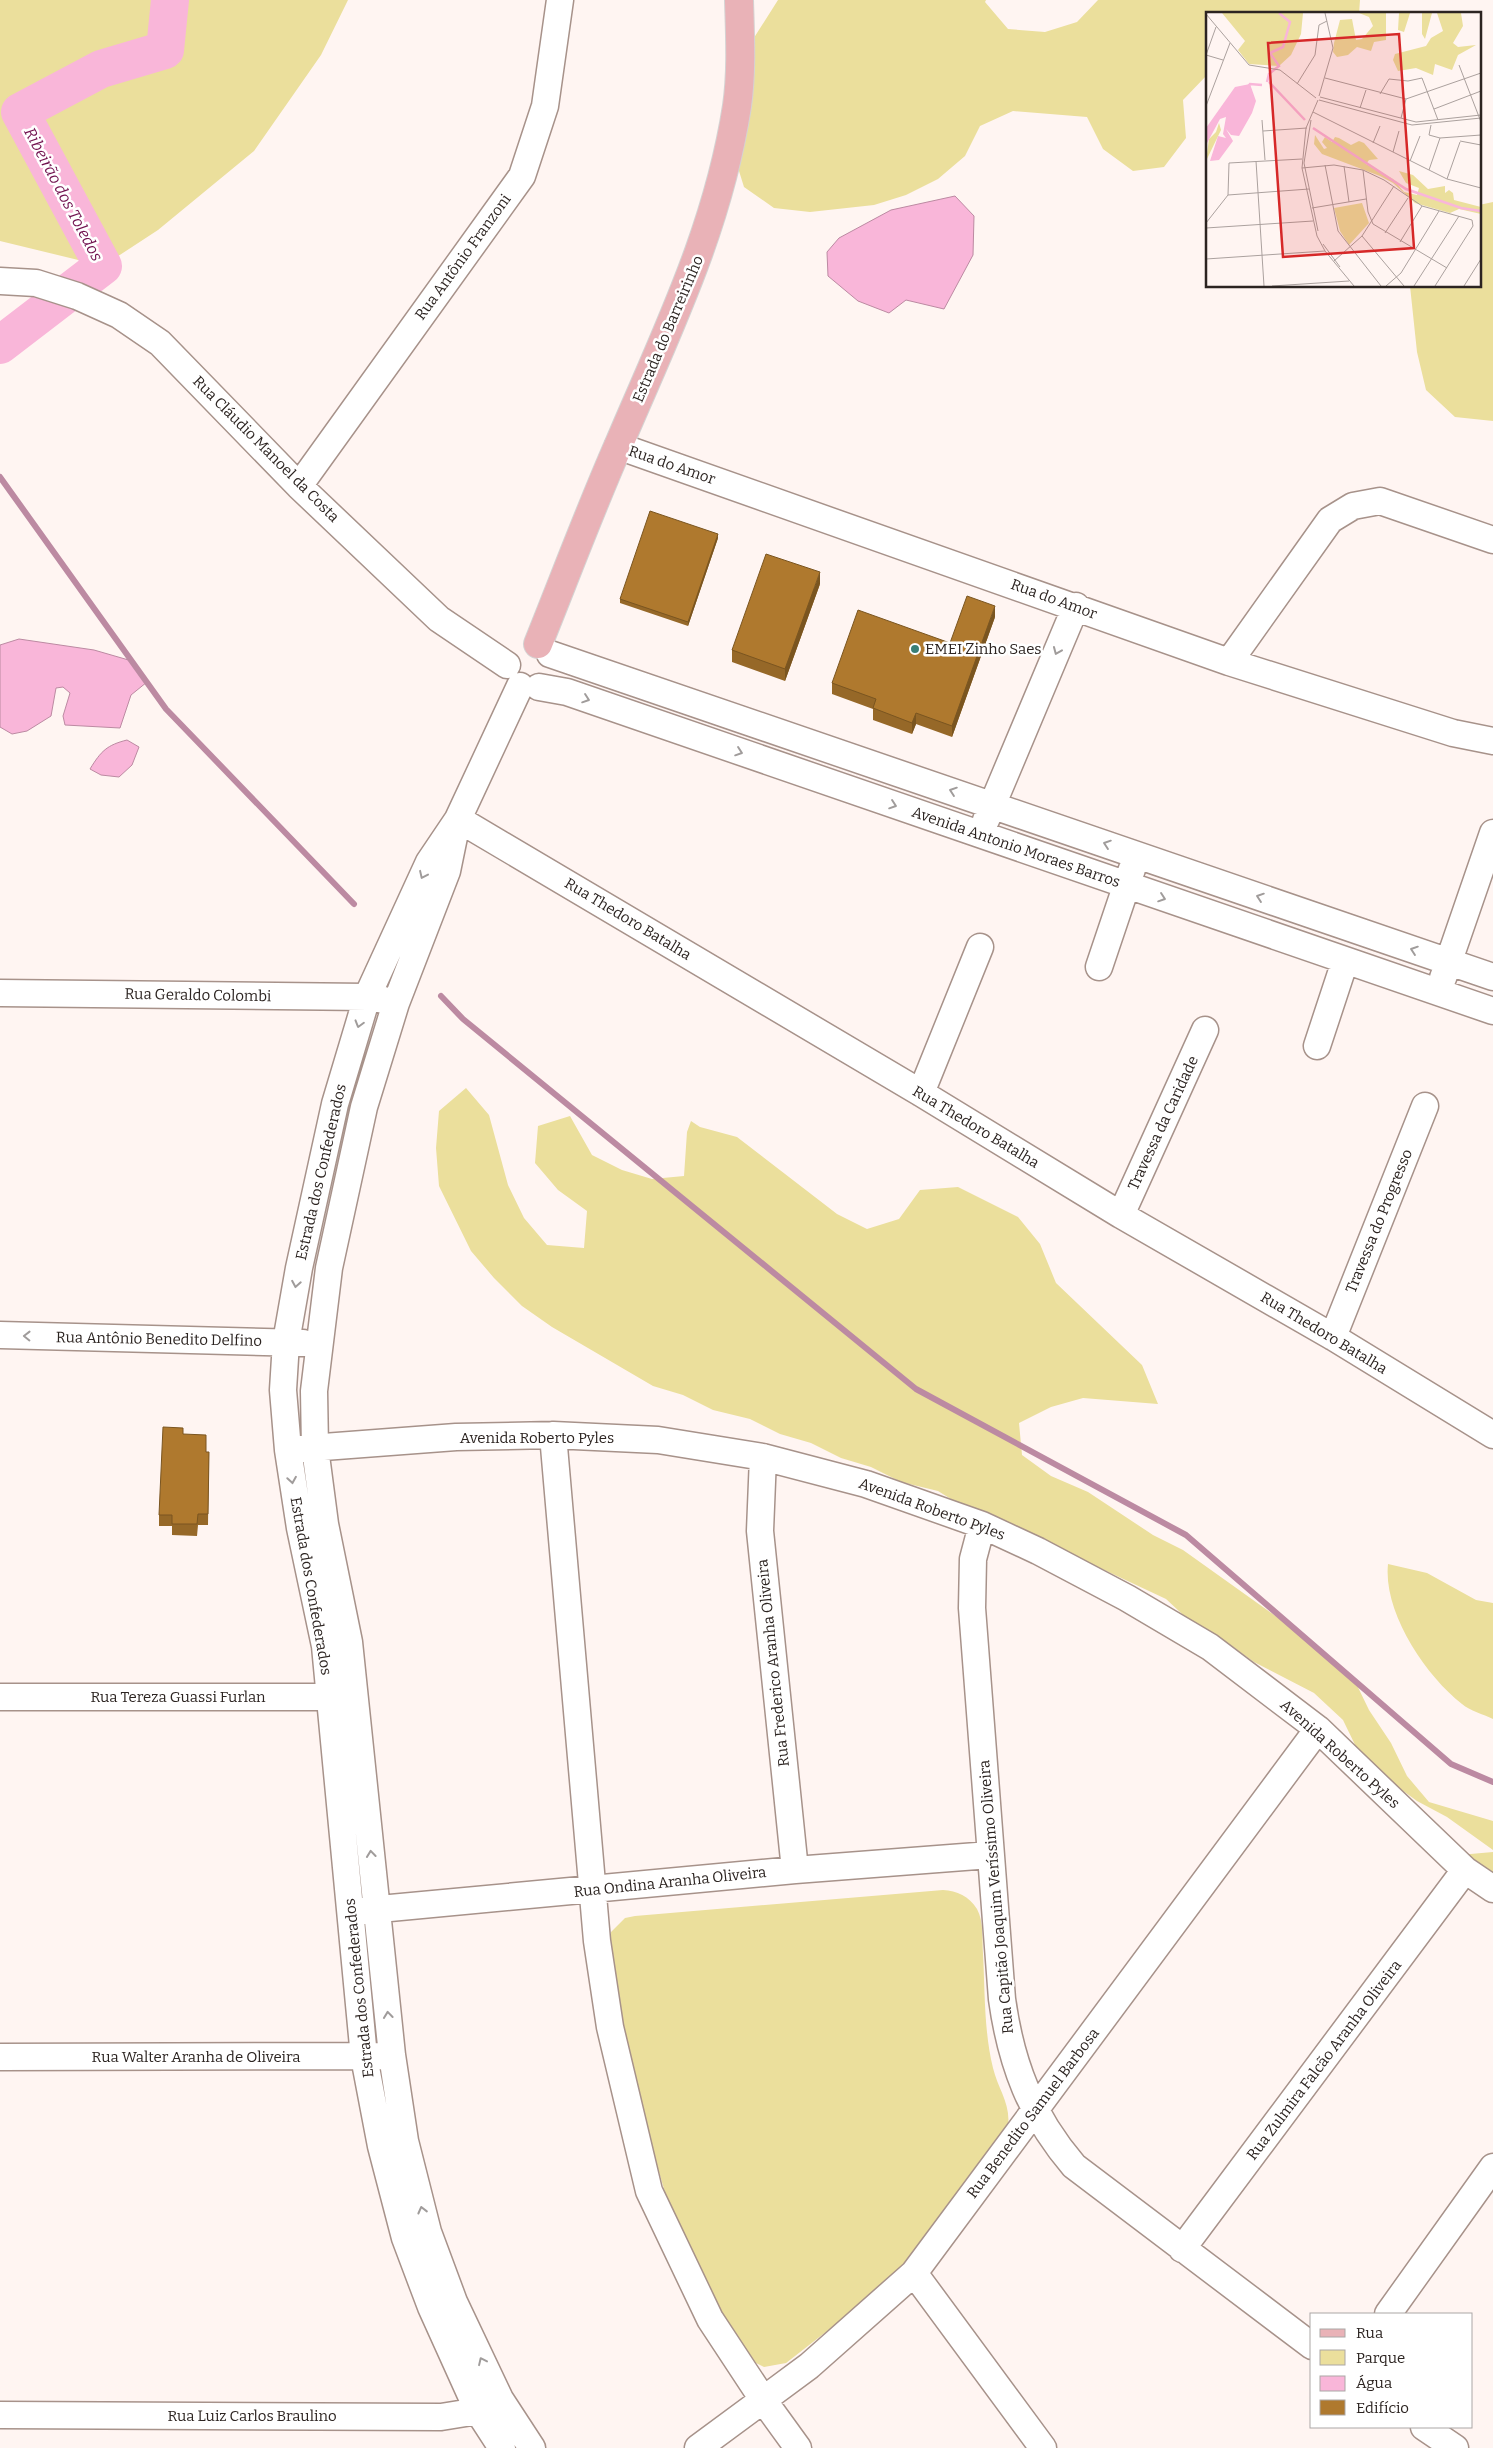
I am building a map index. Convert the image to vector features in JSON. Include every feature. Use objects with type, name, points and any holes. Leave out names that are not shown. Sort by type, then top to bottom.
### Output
[{"type":"main road","name":"Estrada do Barreirinho","points":[[544,649],[618,446],[689,283],[705,239],[724,170],[737,104],[741,40],[739,0]]},
{"type":"street","name":"Rua Antônio Franzoni","points":[[300,486],[522,176],[545,106],[560,0]]},
{"type":"street","name":"Rua Cláudio Manoel da Costa","points":[[0,281],[36,283],[77,296],[119,315],[160,343],[300,486],[438,619],[522,679]]},
{"type":"street","name":"Rua do Amor","points":[[618,446],[1076,606],[1229,662],[1453,733],[1493,741]]},
{"type":"street","points":[[1229,662],[1330,520],[1353,506],[1380,501],[1493,540]]},
{"type":"street","points":[[980,835],[1076,606]]},
{"type":"street","points":[[544,649],[553,662],[551,676],[522,679],[512,652],[524,644],[544,649],[1493,977]]},
{"type":"street","name":"Estrada dos Confederados","points":[[502,2448],[454,2302],[428,2232],[406,2141],[392,2056],[376,1909],[343,1697],[325,1646],[300,1528],[288,1450],[283,1390],[286,1342],[299,1268],[335,1104],[367,997],[429,862],[458,819],[522,679]]},
{"type":"street","name":"Avenida Antonio Moraes Barros","points":[[522,679],[566,692],[1493,1011]]},
{"type":"street","name":"Estrada dos Confederados","points":[[458,819],[447,871],[396,1003],[364,1107],[329,1268],[318,1344],[314,1392],[315,1448],[325,1524],[350,1642],[343,1697],[351,1912],[364,2057],[381,2146],[405,2238],[431,2307],[489,2405],[532,2448]]},
{"type":"street","name":"Rua Thedoro Batalha","points":[[458,819],[1121,1215],[1333,1336],[1493,1435]]},
{"type":"street","points":[[1438,993],[1493,833]]},
{"type":"street","points":[[1098,967],[1138,854]]},
{"type":"street","points":[[921,1094],[980,947]]},
{"type":"street","points":[[1317,1046],[1346,961]]},
{"type":"street","name":"Rua Geraldo Colombi","points":[[0,993],[367,997],[396,1003]]},
{"type":"street","name":"Travessa da Caridade","points":[[1121,1215],[1205,1030]]},
{"type":"street","name":"Travessa do Progresso","points":[[1333,1336],[1425,1106]]},
{"type":"street","name":"Rua Antônio Benedito Delfino","points":[[0,1335],[318,1344]]},
{"type":"street","points":[[553,1435],[594,1889],[597,1941],[610,2027],[649,2191],[710,2319],[764,2401],[798,2448]]},
{"type":"street","name":"Avenida Roberto Pyles","points":[[288,1450],[456,1437],[553,1435],[658,1440],[763,1457],[866,1484],[982,1524],[1119,1594],[1210,1647],[1318,1729],[1466,1870],[1493,1889]]},
{"type":"street","name":"Rua Frederico Aranha Oliveira","points":[[763,1457],[760,1531],[795,1870]]},
{"type":"street","name":"Rua Capitão Joaquim Veríssimo Oliveira","points":[[982,1524],[974,1559],[972,1608],[990,1855],[1006,2030],[1015,2064],[1035,2112],[1054,2143],[1074,2166],[1310,2345]]},
{"type":"street","name":"Rua Tereza Guassi Furlan","points":[[0,1696],[343,1697]]},
{"type":"street","name":"Rua Benedito Samuel Barbosa","points":[[698,2448],[809,2366],[914,2273],[1318,1729]]},
{"type":"street","name":"Rua Ondina Aranha Oliveira","points":[[351,1912],[795,1870],[990,1855]]},
{"type":"street","name":"Rua Zulmira Falcão Aranha Oliveira","points":[[1182,2249],[1466,1870]]},
{"type":"street","name":"Rua Walter Aranha de Oliveira","points":[[0,2057],[392,2056]]},
{"type":"street","points":[[1389,2313],[1493,2167]]},
{"type":"street","points":[[914,2273],[1043,2448]]},
{"type":"street","name":"Rua Luiz Carlos Braulino","points":[[0,2415],[441,2418],[489,2405]]},
{"type":"street","points":[[1425,2428],[1455,2448]]},
{"type":"green space","points":[[0,0],[348,0],[321,55],[254,151],[158,230],[103,266],[0,241]]},
{"type":"green space","points":[[778,0],[986,0],[985,2],[1008,29],[1045,32],[1077,22],[1098,0],[1360,0],[1359,12],[1206,12],[1206,76],[1183,100],[1186,138],[1164,167],[1133,171],[1103,149],[1087,117],[1013,111],[980,126],[965,156],[938,179],[906,195],[874,205],[810,212],[774,208],[744,187],[734,155],[750,44]]},
{"type":"green space","points":[[1493,202],[1493,421],[1455,417],[1426,390],[1417,352],[1410,288],[1480,288],[1480,205]]},
{"type":"green space","points":[[466,1088],[489,1115],[508,1185],[524,1218],[547,1245],[584,1248],[587,1211],[558,1190],[535,1163],[538,1126],[570,1116],[592,1155],[622,1170],[652,1179],[684,1176],[687,1132],[691,1121],[700,1127],[737,1137],[837,1214],[867,1229],[899,1219],[920,1190],[958,1187],[1018,1217],[1040,1244],[1056,1283],[1142,1365],[1158,1404],[1083,1398],[1051,1407],[1019,1423],[1022,1455],[1051,1476],[1088,1492],[1153,1535],[1183,1550],[1312,1642],[1353,1677],[1369,1710],[1391,1743],[1407,1776],[1429,1802],[1493,1821],[1493,1850],[1447,1817],[1417,1801],[1388,1780],[1359,1753],[1343,1720],[1314,1693],[1254,1662],[1225,1641],[1195,1626],[1166,1599],[1100,1568],[1069,1559],[1009,1535],[938,1491],[901,1482],[871,1467],[841,1458],[811,1443],[780,1434],[750,1419],[713,1410],[683,1395],[653,1386],[552,1327],[522,1306],[471,1251],[439,1186],[436,1148],[439,1111]]},
{"type":"green space","points":[[1388,1564],[1427,1573],[1476,1600],[1493,1603],[1493,1719],[1473,1711],[1462,1704],[1434,1677],[1421,1660],[1399,1622],[1392,1602],[1388,1583]]},
{"type":"green space","points":[[1493,1852],[1493,1903],[1474,1886],[1448,1856]]},
{"type":"green space","points":[[943,1890],[958,1893],[974,1904],[981,1920],[988,2040],[995,2076],[1008,2111],[1008,2126],[914,2256],[831,2328],[786,2363],[764,2367],[754,2362],[706,2290],[667,2199],[635,2091],[610,1951],[611,1932],[625,1918],[635,1916]]},
{"type":"water","points":[[955,196],[974,216],[973,255],[944,309],[906,300],[889,313],[858,301],[828,276],[827,252],[839,238],[891,210]]},
{"type":"water","points":[[19,639],[94,650],[132,661],[147,682],[131,695],[120,728],[65,725],[63,716],[70,693],[63,687],[56,688],[51,716],[27,731],[12,734],[0,727],[0,645]]},
{"type":"water","points":[[127,740],[139,747],[132,765],[119,777],[101,775],[90,769],[105,750],[114,744]]},
{"type":"building","points":[[650,511],[718,534],[688,622],[620,599]]},
{"type":"building","points":[[766,554],[820,572],[785,669],[732,650]]},
{"type":"building","points":[[967,596],[995,606],[952,726],[916,713],[912,723],[873,708],[876,699],[832,683],[858,610],[950,643]]},
{"type":"building","points":[[163,1427],[183,1428],[183,1434],[206,1435],[206,1452],[209,1452],[208,1514],[198,1514],[197,1524],[172,1524],[172,1515],[159,1515]]},
{"type":"waterway","name":"Ribeirão dos Toledos","points":[[0,345],[103,266],[20,112],[101,69],[165,50],[170,0]]},
{"type":"waterway","points":[[0,477],[166,709],[354,904]]},
{"type":"waterway","points":[[441,996],[463,1019],[916,1389],[1186,1535],[1451,1764],[1493,1782]]},
{"type":"place","name":"EMEI Zinho Saes","points":[[915,649]]}]
